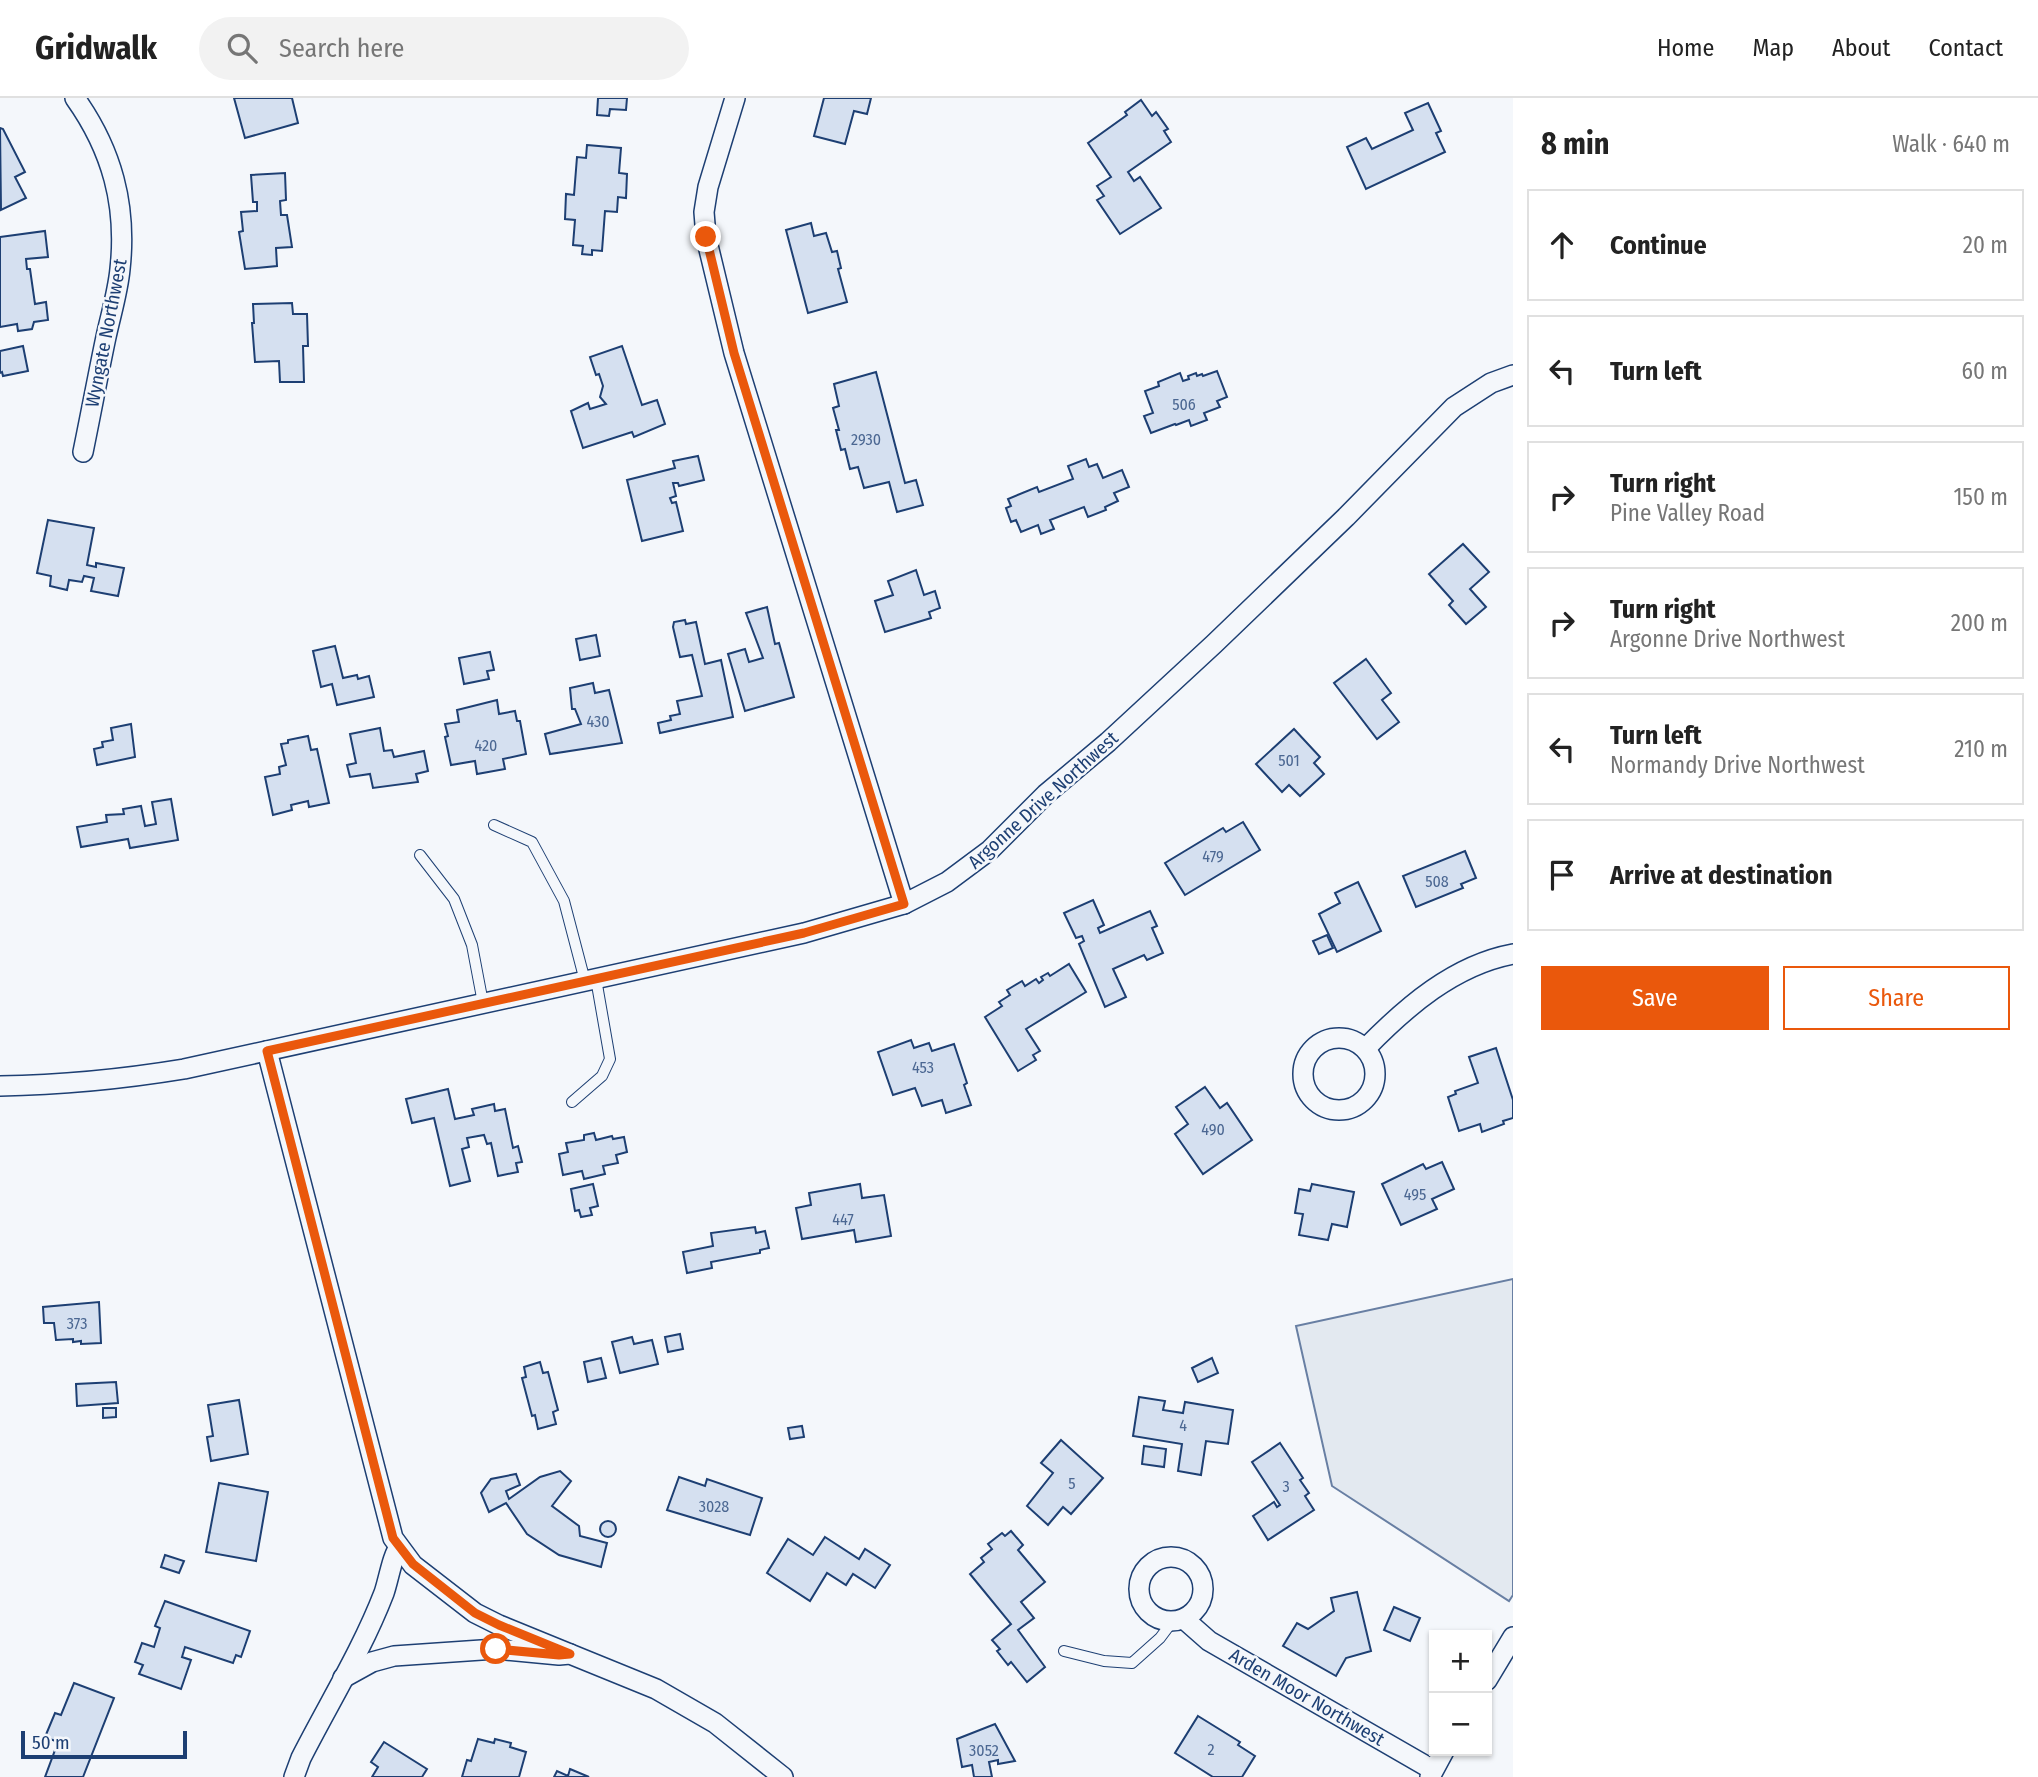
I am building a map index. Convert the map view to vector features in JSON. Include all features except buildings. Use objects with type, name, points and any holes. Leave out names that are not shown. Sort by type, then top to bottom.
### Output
[{"type":"street","name":"Wyngate Northwest","points":[[75,98],[94,125],[109,159],[118,194],[122,234],[120,271],[83,452]]},
{"type":"street","points":[[736,98],[708,187],[704,212],[706,237],[734,353],[904,904]]},
{"type":"street","name":"Argonne Drive Northwest","points":[[0,1086],[46,1086],[119,1080],[184,1069],[804,933],[904,904],[947,883],[990,850],[1046,794],[1108,742],[1214,644],[1346,517],[1454,407],[1491,383],[1513,374]]},
{"type":"street","points":[[1366,1048],[1397,1016],[1438,986],[1461,972],[1513,954]]},
{"type":"street","points":[[267,1051],[393,1538],[399,1548],[413,1564],[475,1613],[656,1689],[703,1716],[783,1777]]},
{"type":"street","points":[[294,1777],[301,1758],[372,1625],[392,1571],[394,1553],[399,1548]]},
{"type":"street","name":"Arden Moor Northwest","points":[[1178,1620],[1431,1773]]},
{"type":"street","points":[[1492,1672],[1513,1637]]},
{"type":"street","points":[[343,1678],[372,1662],[394,1656],[496,1649],[570,1654]]},
{"type":"street","points":[[1431,1773],[1441,1756]]},
{"type":"lane","points":[[494,825],[532,842],[564,901],[590,980],[610,1059],[602,1076],[572,1102]]},
{"type":"lane","points":[[420,855],[454,899],[472,946],[483,1003]]},
{"type":"lane","points":[[1064,1651],[1104,1661],[1132,1663],[1178,1620]]},
{"type":"shaded area","points":[[1513,1279],[1513,1595],[1509,1601],[1332,1486],[1296,1326]]},
{"type":"route","points":[[496,1649],[570,1654],[475,1613],[413,1564],[393,1538],[267,1051],[804,933],[904,904],[734,353],[706,237]]}]
